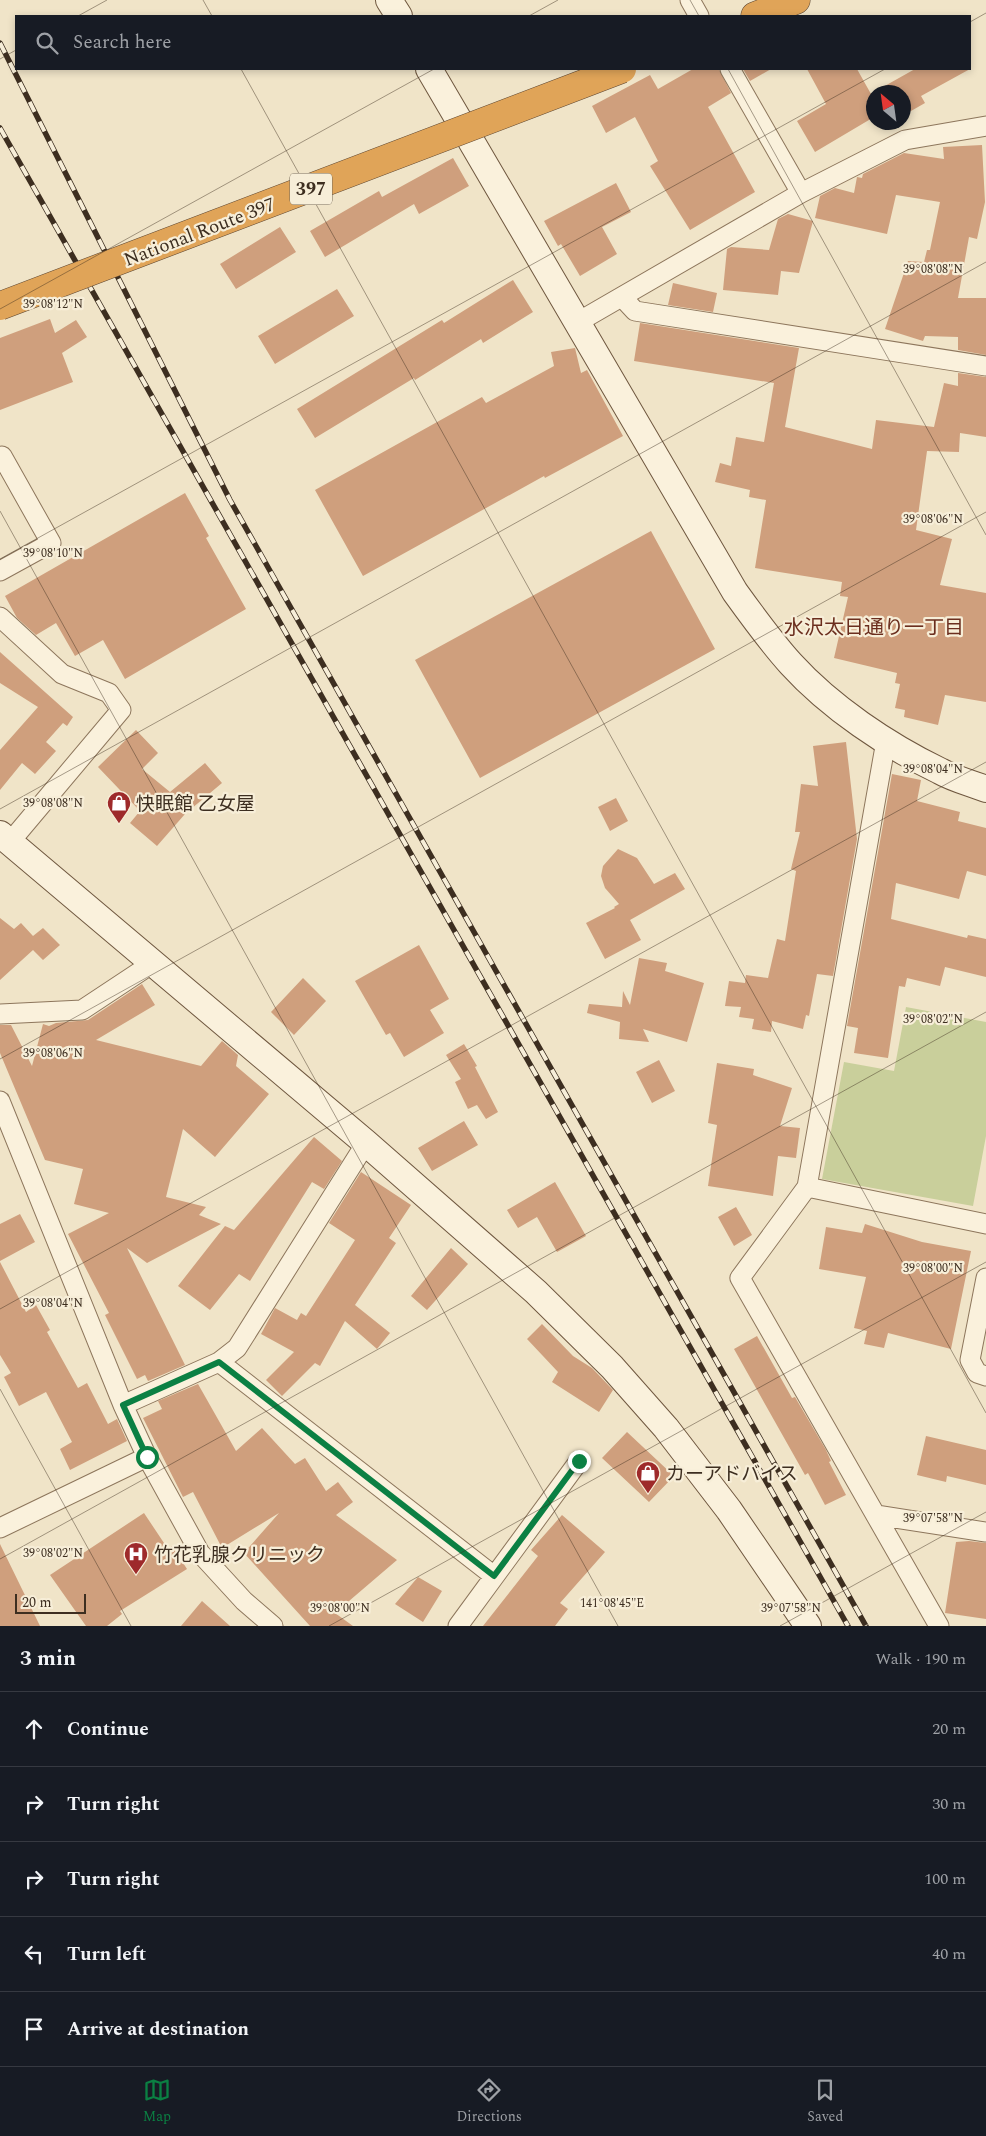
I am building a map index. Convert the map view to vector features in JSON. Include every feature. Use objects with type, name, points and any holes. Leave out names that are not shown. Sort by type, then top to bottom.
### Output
[{"type":"highway","points":[[758,15],[796,0]]},
{"type":"highway","name":"National Route 397","points":[[0,306],[619,70]]},
{"type":"main road","points":[[389,0],[398,15]]},
{"type":"main road","points":[[430,70],[735,592],[763,631],[793,666],[834,702],[886,741],[941,772],[986,789]]},
{"type":"main road","points":[[5,838],[366,1143],[486,1246],[536,1292],[612,1367],[666,1428],[729,1510],[808,1626]]},
{"type":"street","points":[[690,0],[699,15]]},
{"type":"street","points":[[731,70],[801,193]]},
{"type":"street","points":[[578,322],[801,193],[905,140],[986,126]]},
{"type":"street","points":[[622,296],[635,311],[986,366]]},
{"type":"street","points":[[0,457],[2,456],[51,543],[0,572]]},
{"type":"street","points":[[0,617],[62,674],[109,693],[121,710],[5,838]]},
{"type":"street","points":[[886,741],[808,1187],[740,1278],[939,1626]]},
{"type":"street","points":[[0,1014],[82,1010],[153,963]]},
{"type":"street","points":[[0,1101],[123,1405],[147,1457],[200,1553],[244,1601],[273,1626]]},
{"type":"street","points":[[123,1405],[219,1362],[237,1348],[366,1143]]},
{"type":"street","points":[[808,1187],[986,1224]]},
{"type":"street","points":[[986,1278],[970,1360],[977,1373],[986,1376]]},
{"type":"street","points":[[219,1362],[494,1576]]},
{"type":"street","points":[[0,1528],[147,1457]]},
{"type":"street","points":[[458,1626],[579,1461]]},
{"type":"street","points":[[876,1515],[986,1532]]},
{"type":"green space","points":[[906,1007],[986,1022],[986,1136],[973,1206],[822,1179],[844,1062],[894,1071]]},
{"type":"building","points":[[691,70],[720,70],[731,93],[708,107],[755,192],[690,230],[650,166],[658,161],[635,117],[606,133],[592,106],[650,75],[658,89]]},
{"type":"building","points":[[744,70],[769,70],[750,81]]},
{"type":"building","points":[[808,70],[858,70],[866,85],[866,122],[815,152],[797,121],[826,104]]},
{"type":"building","points":[[913,70],[968,70],[921,96],[925,103],[911,111],[911,85],[886,85]]},
{"type":"building","points":[[982,145],[985,202],[977,239],[969,237],[958,298],[986,298],[986,355],[958,350],[958,337],[925,336],[923,341],[885,329],[908,261],[924,262],[927,250],[930,250],[940,202],[896,195],[887,234],[815,218],[820,196],[835,188],[854,193],[857,177],[862,178],[863,174],[904,153],[944,159],[943,147]]},
{"type":"building","points":[[453,158],[469,186],[419,214],[414,204],[325,257],[310,231],[379,191],[382,197]]},
{"type":"building","points":[[616,183],[631,212],[602,227],[617,254],[580,276],[561,244],[558,246],[544,221]]},
{"type":"building","points":[[788,214],[813,221],[799,273],[781,271],[778,295],[723,290],[727,249],[731,247],[769,250],[778,219]]},
{"type":"building","points":[[280,227],[296,252],[236,289],[220,264]]},
{"type":"building","points":[[513,280],[533,312],[483,343],[481,339],[315,438],[297,409],[442,320],[444,323]]},
{"type":"building","points":[[673,283],[717,293],[713,312],[668,305]]},
{"type":"building","points":[[337,289],[354,316],[275,364],[258,336]]},
{"type":"building","points":[[50,319],[55,333],[76,320],[87,337],[62,353],[73,382],[0,410],[0,338]]},
{"type":"building","points":[[640,323],[799,348],[785,427],[872,449],[876,420],[934,427],[944,383],[958,386],[958,373],[986,377],[986,437],[960,433],[959,452],[927,451],[916,530],[952,539],[940,585],[986,593],[986,702],[945,695],[938,725],[904,717],[905,710],[895,708],[900,684],[895,683],[897,673],[834,658],[848,597],[840,596],[842,582],[755,568],[766,500],[749,497],[750,490],[715,482],[720,463],[731,466],[736,437],[764,442],[774,383],[634,361]]},
{"type":"building","points":[[575,348],[581,373],[587,370],[623,436],[545,478],[544,476],[363,576],[315,490],[482,397],[486,403],[554,366],[551,352]]},
{"type":"building","points":[[185,493],[209,536],[206,538],[246,609],[125,679],[103,640],[75,656],[56,623],[36,635],[17,618],[5,596]]},
{"type":"building","points":[[651,531],[715,649],[480,778],[415,660]]},
{"type":"building","points":[[0,652],[73,717],[67,726],[63,723],[46,742],[56,751],[35,774],[22,763],[0,790],[0,750],[38,707],[0,683]]},
{"type":"building","points":[[136,730],[158,753],[142,769],[170,792],[205,763],[222,783],[185,814],[157,846],[130,823],[140,811],[98,767]]},
{"type":"building","points":[[846,742],[857,839],[833,976],[817,974],[809,1016],[806,1015],[803,1029],[772,1021],[771,1032],[752,1029],[754,1019],[739,1017],[741,1007],[725,1006],[729,981],[745,983],[746,975],[768,978],[777,939],[785,941],[796,871],[791,869],[800,832],[795,832],[801,784],[818,786],[813,746]]},
{"type":"building","points":[[892,774],[921,780],[917,801],[960,812],[958,821],[986,828],[986,876],[967,871],[959,899],[896,883],[891,919],[967,938],[968,935],[986,939],[986,977],[945,967],[940,986],[907,978],[905,987],[899,986],[888,1058],[854,1053],[858,1028],[847,1026]]},
{"type":"building","points":[[616,798],[628,821],[610,831],[598,807]]},
{"type":"building","points":[[618,849],[637,858],[654,884],[675,873],[685,889],[630,920],[641,940],[605,959],[586,923],[619,904],[605,888],[601,876],[603,866]]},
{"type":"building","points":[[0,918],[14,929],[21,923],[33,936],[43,928],[60,945],[43,960],[33,950],[0,980]]},
{"type":"building","points":[[419,945],[449,999],[430,1010],[444,1033],[404,1057],[390,1033],[386,1035],[355,981]]},
{"type":"building","points":[[639,958],[667,963],[665,971],[704,983],[687,1042],[643,1029],[649,1042],[619,1039],[620,1022],[587,1013],[589,1004],[622,1007],[623,991],[630,1005]]},
{"type":"building","points":[[303,978],[326,1001],[294,1035],[271,1012]]},
{"type":"building","points":[[142,984],[155,1005],[96,1040],[201,1066],[222,1041],[238,1055],[236,1066],[269,1094],[215,1157],[183,1129],[166,1197],[206,1207],[199,1215],[221,1224],[147,1263],[127,1248],[185,1365],[148,1381],[145,1375],[137,1379],[105,1315],[109,1313],[68,1234],[109,1213],[74,1204],[83,1169],[45,1160],[0,1053],[0,1025],[11,1025],[32,1066],[43,1024],[49,1026],[56,1023],[88,1020]]},
{"type":"building","points":[[464,1044],[477,1066],[475,1067],[498,1112],[486,1119],[477,1105],[468,1109],[455,1082],[461,1079],[446,1055]]},
{"type":"building","points":[[659,1060],[675,1091],[652,1103],[636,1072]]},
{"type":"building","points":[[717,1063],[754,1069],[753,1075],[792,1088],[780,1126],[800,1128],[796,1158],[778,1156],[773,1196],[708,1186],[717,1125],[708,1123]]},
{"type":"building","points":[[464,1121],[478,1145],[432,1171],[418,1148]]},
{"type":"building","points":[[314,1137],[342,1161],[324,1189],[312,1182],[250,1281],[239,1274],[210,1310],[178,1286],[225,1226],[234,1230]]},
{"type":"building","points":[[361,1172],[411,1205],[389,1238],[396,1243],[355,1305],[390,1333],[377,1349],[345,1321],[320,1366],[315,1363],[282,1396],[266,1380],[294,1352],[261,1334],[275,1308],[297,1320],[301,1313],[306,1316],[355,1240],[329,1223]]},
{"type":"building","points":[[555,1182],[586,1236],[557,1252],[537,1217],[518,1228],[507,1210]]},
{"type":"building","points":[[736,1207],[752,1235],[734,1246],[718,1217]]},
{"type":"building","points":[[20,1214],[35,1242],[0,1261],[0,1224]]},
{"type":"building","points":[[865,1224],[922,1242],[971,1251],[951,1349],[888,1333],[884,1348],[864,1344],[867,1331],[854,1328],[866,1277],[819,1269],[826,1227],[862,1233]]},
{"type":"building","points":[[451,1248],[468,1264],[427,1310],[411,1296]]},
{"type":"building","points":[[0,1262],[26,1312],[36,1305],[50,1330],[47,1332],[78,1388],[87,1383],[108,1424],[117,1419],[127,1441],[70,1470],[60,1449],[72,1442],[46,1392],[19,1406],[4,1377],[11,1373],[0,1355]]},
{"type":"building","points":[[542,1324],[573,1356],[592,1368],[613,1390],[599,1412],[552,1382],[558,1372],[527,1339]]},
{"type":"building","points":[[757,1336],[792,1398],[795,1397],[826,1450],[831,1461],[829,1462],[846,1495],[825,1505],[808,1473],[805,1475],[734,1349]]},
{"type":"building","points":[[198,1384],[236,1451],[262,1428],[295,1464],[305,1458],[326,1491],[338,1482],[353,1502],[336,1515],[397,1560],[335,1613],[353,1626],[310,1626],[244,1553],[279,1513],[222,1548],[193,1492],[183,1497],[143,1418],[162,1409],[158,1401]]},
{"type":"building","points":[[627,1432],[674,1476],[649,1502],[602,1458]]},
{"type":"building","points":[[926,1436],[986,1450],[986,1485],[947,1476],[946,1482],[917,1475]]},
{"type":"building","points":[[144,1513],[168,1549],[172,1546],[187,1569],[120,1611],[122,1614],[107,1626],[86,1626],[50,1575]]},
{"type":"building","points":[[562,1515],[605,1552],[560,1603],[568,1609],[555,1626],[483,1626],[538,1556],[531,1550]]},
{"type":"building","points":[[956,1542],[986,1543],[986,1619],[945,1613]]},
{"type":"building","points":[[0,1544],[40,1626],[0,1626]]},
{"type":"building","points":[[418,1577],[442,1591],[423,1622],[395,1604]]},
{"type":"building","points":[[202,1601],[230,1626],[181,1626]]},
{"type":"railway","points":[[0,43],[230,500],[866,1626]]},
{"type":"railway","points":[[0,128],[848,1626]]},
{"type":"place","name":"快眠館 乙女屋","points":[[119,824]]},
{"type":"place","name":"カーアドバイス","points":[[648,1494]]},
{"type":"place","name":"竹花乳腺クリニック","points":[[136,1575]]},
{"type":"district","name":"水沢太日通り一丁目","points":[[874,627]]},
{"type":"route","points":[[147,1457],[123,1405],[219,1362],[494,1576],[579,1461]]}]
